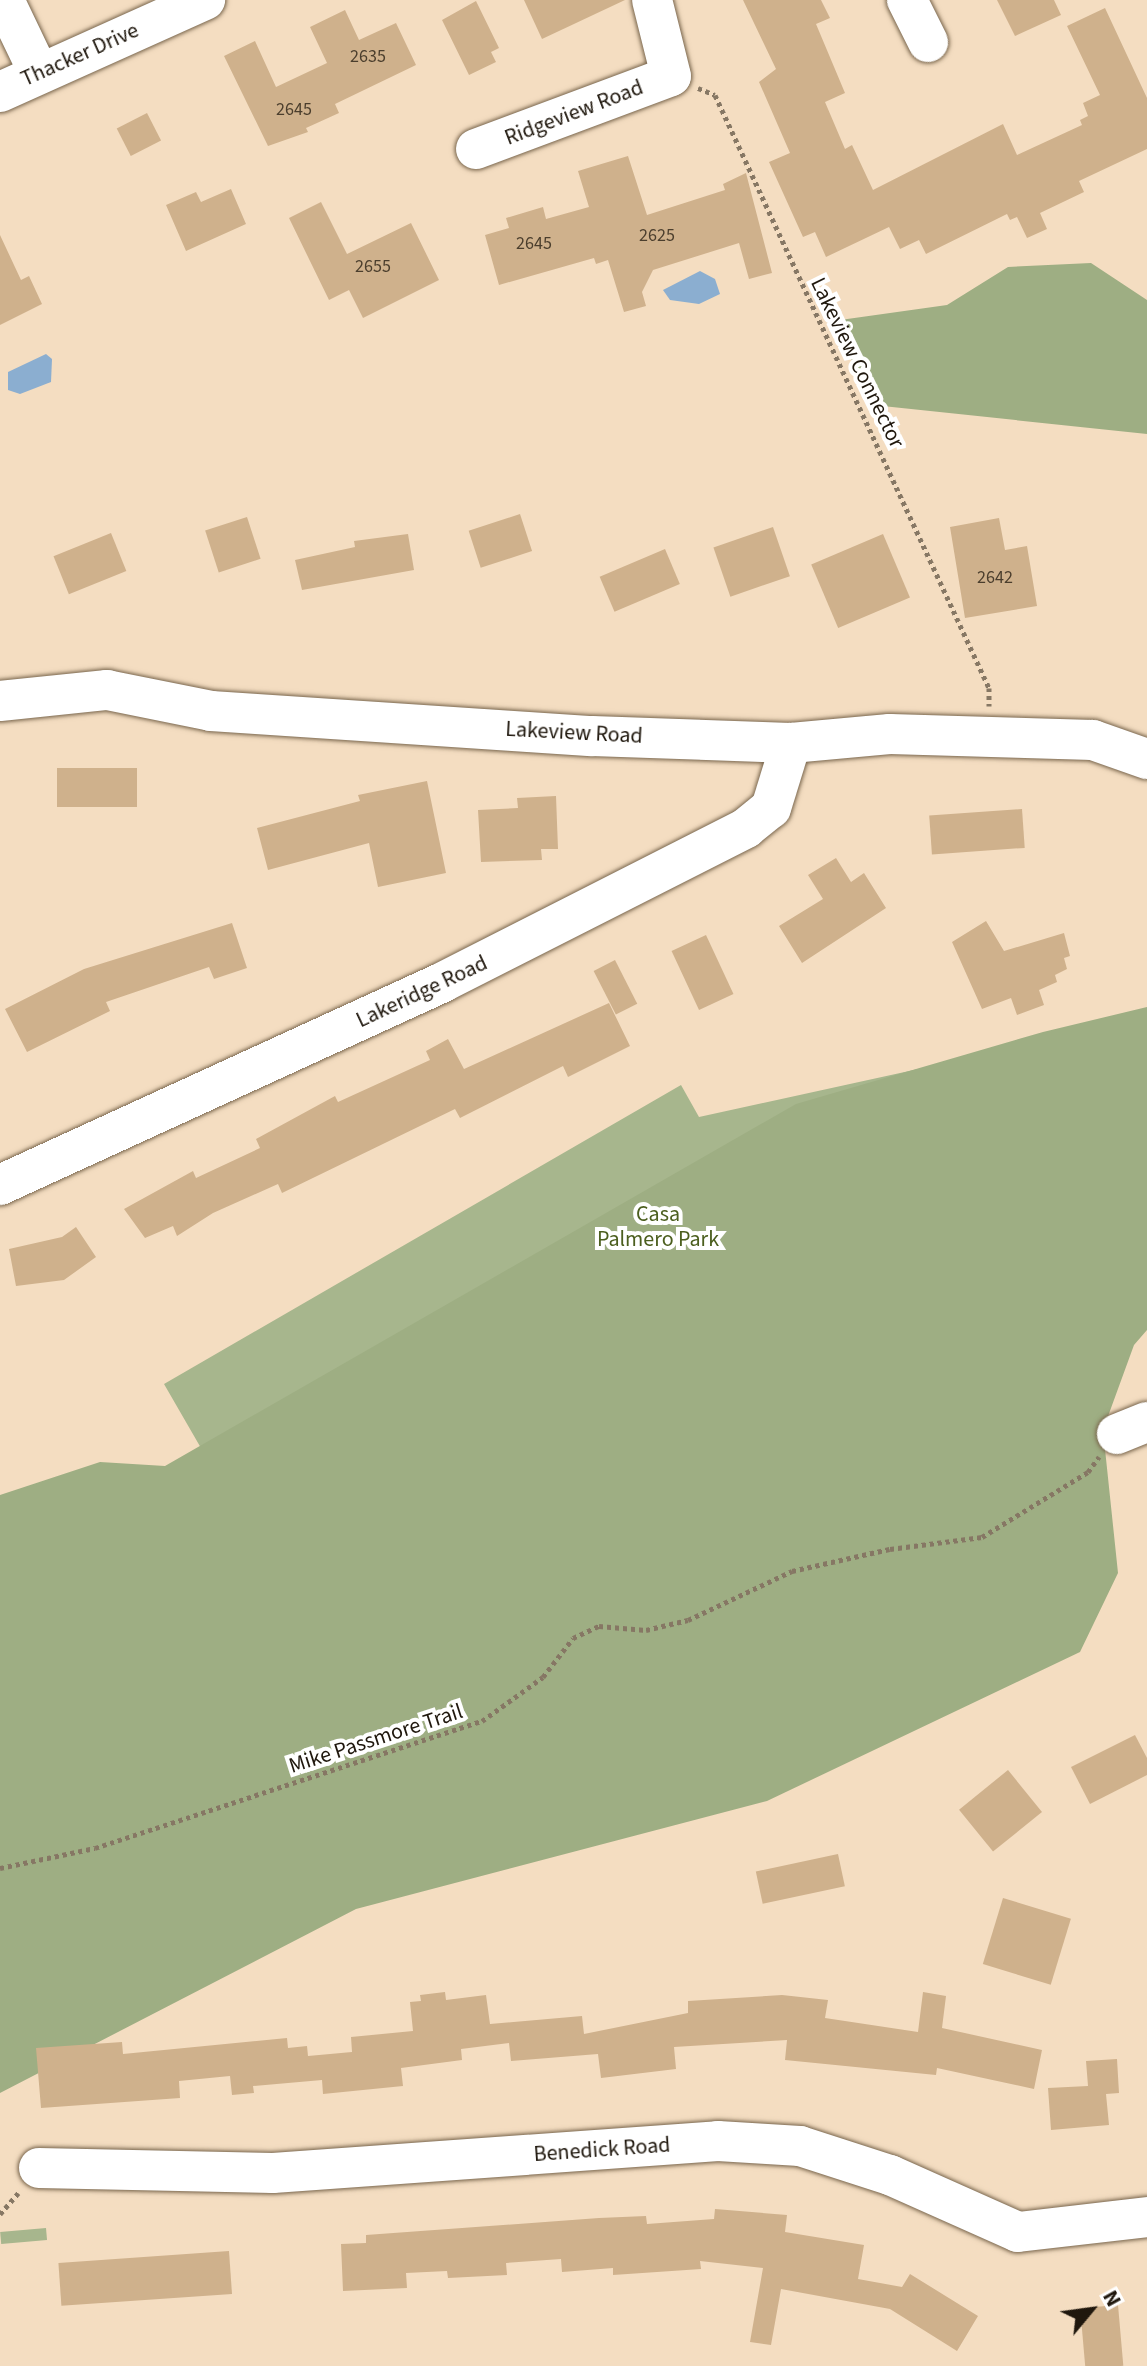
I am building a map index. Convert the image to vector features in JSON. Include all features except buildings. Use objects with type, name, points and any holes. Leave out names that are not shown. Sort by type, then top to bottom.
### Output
[{"type":"street","points":[[4,0],[39,73]]},
{"type":"street","name":"Thacker Drive","points":[[0,92],[205,0]]},
{"type":"street","points":[[652,0],[671,76]]},
{"type":"street","points":[[907,0],[928,42]]},
{"type":"street","name":"Ridgeview Road","points":[[476,149],[671,76]]},
{"type":"street","name":"Lakeview Road","points":[[0,701],[107,690],[211,711],[791,743],[890,734],[1093,740],[1147,759]]},
{"type":"street","name":"Lakeridge Road","points":[[0,1185],[443,982],[746,828],[771,808],[791,743]]},
{"type":"street","name":"Benedick Road","points":[[39,2168],[273,2173],[718,2141],[811,2150],[890,2175],[1018,2232],[1147,2217]]},
{"type":"path","name":"Lakeview Connector","points":[[671,76],[715,95],[989,688]]},
{"type":"path","name":"Mike Passmore Trail","points":[[0,1868],[95,1848],[482,1721],[543,1677],[573,1638],[599,1626],[646,1630],[688,1620],[792,1571],[890,1549],[982,1537],[1088,1472],[1132,1428]]},
{"type":"green space","points":[[1091,263],[1147,300],[1147,434],[873,405],[833,321],[947,305],[1008,267]]},
{"type":"green space","points":[[1147,1007],[1147,1330],[1134,1345],[1103,1430],[1118,1573],[1080,1652],[767,1801],[356,1909],[0,2093],[0,1495],[100,1462],[165,1466],[796,1104],[1043,1032]]},
{"type":"green space","name":"Casa Palmero Park","points":[[1005,1050],[272,1571],[164,1384],[681,1085],[699,1117]]},
{"type":"green space","points":[[46,2228],[47,2240],[1,2244],[0,2232]]},
{"type":"water","points":[[700,271],[715,279],[720,294],[699,304],[670,300],[663,290]]},
{"type":"water","points":[[46,354],[52,359],[51,382],[20,394],[8,390],[8,372]]}]
